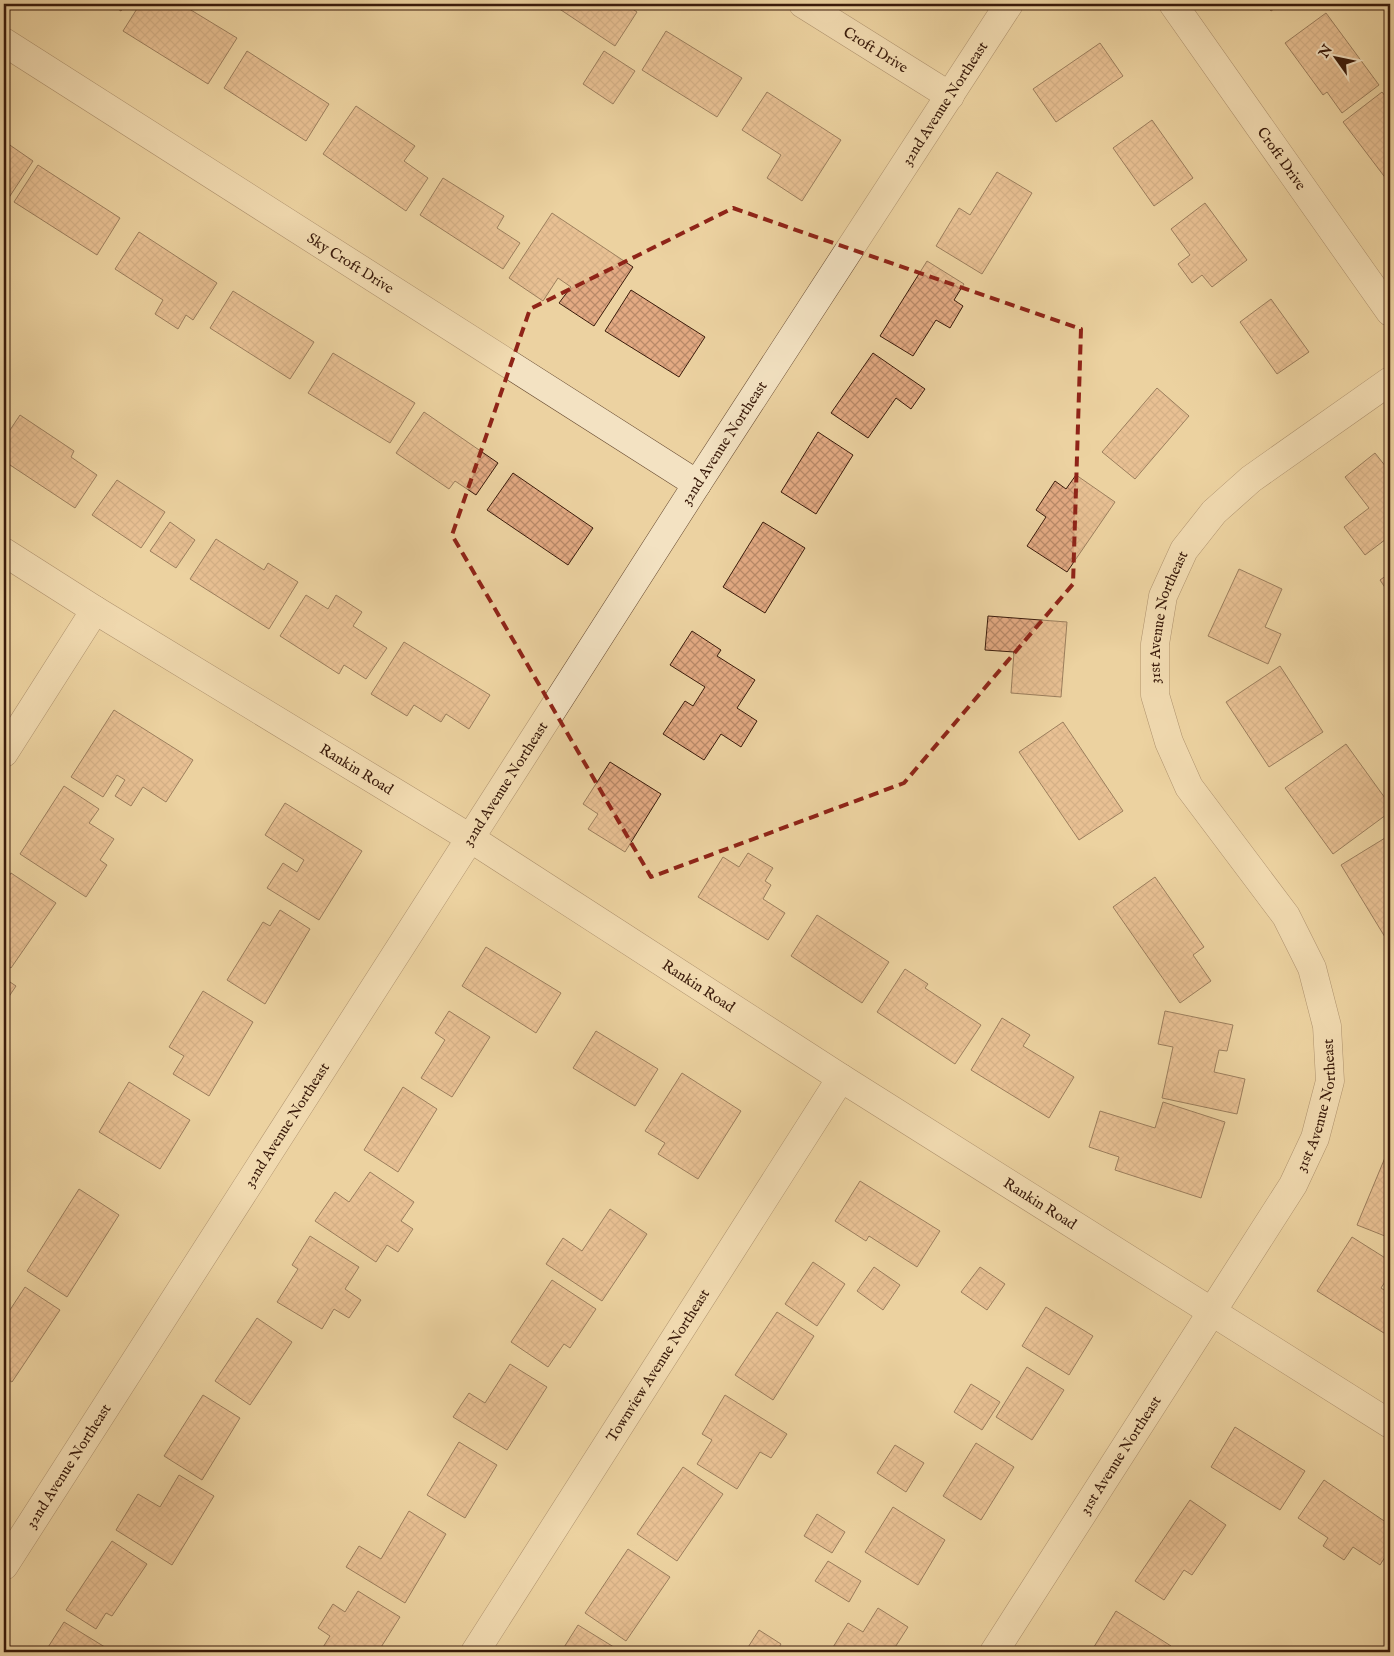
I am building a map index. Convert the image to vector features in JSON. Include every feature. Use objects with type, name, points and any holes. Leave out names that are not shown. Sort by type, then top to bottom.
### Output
[{"type":"street","name":"Croft Drive","points":[[803,4],[950,96]]},
{"type":"street","name":"32nd Avenue Northeast","points":[[4,1566],[470,838],[1009,4]]},
{"type":"street","name":"Croft Drive","points":[[1173,4],[1390,312]]},
{"type":"street","name":"Sky Croft Drive","points":[[4,42],[698,484]]},
{"type":"street","name":"31st Avenue Northeast","points":[[994,1652],[1293,1185],[1315,1138],[1330,1081],[1327,1026],[1312,968],[1286,916],[1189,787],[1169,742],[1155,695],[1154,644],[1163,596],[1184,550],[1214,512],[1251,479],[1390,381]]},
{"type":"street","name":"Rankin Road","points":[[4,552],[95,610],[470,838],[841,1078],[1390,1424]]},
{"type":"street","points":[[4,753],[95,610]]},
{"type":"street","name":"Townview Avenue Northeast","points":[[475,1652],[841,1078]]},
{"type":"highlighted area","points":[[733,208],[1081,329],[1073,584],[904,783],[651,877],[452,535],[530,309]]},
{"type":"building","points":[[109,4],[126,4],[121,11]]},
{"type":"building","points":[[140,4],[181,4],[237,38],[208,84],[123,31]]},
{"type":"building","points":[[557,4],[625,4],[637,12],[615,46],[555,6]]},
{"type":"building","points":[[1265,4],[1281,4],[1271,11]]},
{"type":"building","points":[[1326,13],[1379,85],[1342,113],[1327,92],[1323,95],[1285,43]]},
{"type":"building","points":[[666,31],[742,78],[717,117],[642,70]]},
{"type":"building","points":[[1100,43],[1123,76],[1056,122],[1033,89]]},
{"type":"building","points":[[247,51],[329,104],[306,141],[224,88]]},
{"type":"building","points":[[604,51],[635,71],[613,104],[583,84]]},
{"type":"building","points":[[767,92],[841,140],[802,201],[767,178],[781,155],[742,130]]},
{"type":"building","points":[[1382,92],[1390,102],[1390,184],[1343,122]]},
{"type":"building","points":[[356,106],[415,146],[404,161],[428,178],[406,211],[323,154]]},
{"type":"building","points":[[1152,120],[1193,178],[1154,206],[1113,148]]},
{"type":"building","points":[[4,141],[33,161],[8,199],[4,196]]},
{"type":"building","points":[[38,165],[120,218],[97,255],[14,202]]},
{"type":"building","points":[[997,172],[1032,193],[982,274],[936,246],[959,208],[970,215]]},
{"type":"building","points":[[443,178],[504,216],[497,228],[520,243],[503,269],[420,215]]},
{"type":"building","points":[[1205,203],[1247,260],[1212,287],[1202,275],[1192,283],[1178,264],[1190,255],[1171,229]]},
{"type":"building","points":[[552,213],[633,267],[594,326],[559,303],[571,287],[558,278],[543,301],[509,278]]},
{"type":"building","points":[[139,232],[217,283],[193,320],[186,315],[178,329],[155,314],[163,300],[115,269]]},
{"type":"building","points":[[927,261],[964,284],[954,300],[963,306],[950,328],[936,320],[913,356],[880,336]]},
{"type":"building","points":[[631,290],[705,337],[679,377],[605,331]]},
{"type":"building","points":[[233,291],[314,342],[290,379],[210,328]]},
{"type":"building","points":[[1271,299],[1309,352],[1277,374],[1240,322]]},
{"type":"building","points":[[333,353],[415,403],[390,443],[308,393]]},
{"type":"building","points":[[873,353],[925,389],[911,409],[896,398],[868,438],[831,413]]},
{"type":"building","points":[[1157,388],[1189,416],[1135,479],[1102,452]]},
{"type":"building","points":[[424,412],[498,463],[476,495],[455,481],[449,489],[396,453]]},
{"type":"building","points":[[20,415],[74,451],[71,457],[97,475],[75,508],[4,461],[4,439]]},
{"type":"building","points":[[818,432],[853,455],[816,514],[781,492]]},
{"type":"building","points":[[1375,453],[1390,472],[1390,536],[1365,555],[1344,527],[1369,508],[1345,477]]},
{"type":"building","points":[[513,473],[593,528],[568,565],[487,510]]},
{"type":"building","points":[[1076,475],[1115,502],[1067,572],[1027,546],[1046,517],[1036,510],[1055,481],[1066,489]]},
{"type":"building","points":[[117,480],[165,512],[141,548],[92,515]]},
{"type":"building","points":[[170,522],[195,540],[176,568],[150,551]]},
{"type":"building","points":[[763,522],[805,548],[765,613],[723,587]]},
{"type":"building","points":[[216,539],[264,570],[268,563],[298,582],[269,629],[190,579]]},
{"type":"building","points":[[1239,569],[1282,589],[1265,627],[1281,634],[1268,664],[1208,636]]},
{"type":"building","points":[[1390,573],[1390,595],[1380,580]]},
{"type":"building","points":[[306,595],[328,609],[336,595],[362,612],[353,626],[387,648],[366,679],[344,665],[339,674],[280,636]]},
{"type":"building","points":[[988,616],[1067,622],[1061,697],[1011,693],[1014,652],[985,650]]},
{"type":"building","points":[[692,631],[721,650],[717,656],[755,680],[737,708],[757,721],[741,747],[721,734],[704,760],[663,734],[685,701],[693,706],[705,687],[670,665]]},
{"type":"building","points":[[404,642],[490,695],[469,729],[446,714],[441,722],[414,705],[407,716],[371,694]]},
{"type":"building","points":[[1280,666],[1323,732],[1269,767],[1226,702]]},
{"type":"building","points":[[114,710],[193,760],[166,802],[143,787],[131,806],[115,796],[125,780],[117,775],[103,797],[71,777]]},
{"type":"building","points":[[1063,722],[1123,811],[1079,840],[1019,752]]},
{"type":"building","points":[[1346,744],[1390,805],[1390,812],[1333,854],[1285,788]]},
{"type":"building","points":[[610,762],[661,794],[625,852],[588,829],[598,814],[583,804]]},
{"type":"building","points":[[64,786],[99,809],[89,823],[114,839],[100,860],[107,865],[86,897],[20,854]]},
{"type":"building","points":[[285,803],[362,851],[319,920],[267,888],[283,863],[297,872],[304,860],[265,835]]},
{"type":"building","points":[[1385,838],[1390,847],[1390,941],[1388,942],[1341,865]]},
{"type":"building","points":[[748,853],[773,868],[765,881],[771,885],[763,899],[785,913],[768,940],[698,897],[723,857],[739,867]]},
{"type":"building","points":[[11,873],[56,903],[11,968],[4,963],[4,884]]},
{"type":"building","points":[[1155,877],[1204,947],[1193,955],[1211,981],[1180,1003],[1113,907]]},
{"type":"building","points":[[280,910],[310,929],[265,1004],[227,980],[263,922],[270,926]]},
{"type":"building","points":[[817,915],[889,962],[862,1003],[791,956]]},
{"type":"building","points":[[486,947],[561,993],[536,1033],[462,986]]},
{"type":"building","points":[[1390,958],[1390,983],[1386,959]]},
{"type":"building","points":[[905,969],[928,984],[925,988],[981,1025],[955,1064],[877,1012]]},
{"type":"building","points":[[4,978],[16,986],[4,1004]]},
{"type":"building","points":[[203,991],[253,1022],[209,1096],[173,1074],[184,1056],[169,1047]]},
{"type":"building","points":[[449,1011],[490,1037],[452,1097],[421,1078],[445,1040],[435,1033]]},
{"type":"building","points":[[1165,1011],[1233,1025],[1227,1051],[1219,1050],[1214,1072],[1245,1079],[1237,1114],[1162,1098],[1173,1047],[1158,1044]]},
{"type":"building","points":[[1002,1018],[1030,1035],[1023,1046],[1074,1077],[1049,1118],[971,1070]]},
{"type":"building","points":[[596,1031],[658,1069],[635,1106],[573,1068]]},
{"type":"building","points":[[682,1073],[741,1111],[698,1179],[658,1154],[665,1143],[645,1131]]},
{"type":"building","points":[[129,1082],[190,1120],[160,1169],[99,1132]]},
{"type":"building","points":[[403,1087],[437,1109],[398,1172],[364,1150]]},
{"type":"building","points":[[1163,1102],[1225,1122],[1201,1198],[1115,1170],[1119,1157],[1089,1147],[1100,1111],[1155,1128]]},
{"type":"building","points":[[1390,1149],[1390,1238],[1357,1225]]},
{"type":"building","points":[[370,1172],[414,1202],[401,1221],[413,1229],[398,1252],[387,1245],[376,1262],[315,1221],[335,1192],[349,1202]]},
{"type":"building","points":[[860,1181],[940,1231],[917,1267],[869,1236],[866,1241],[835,1221]]},
{"type":"building","points":[[79,1189],[119,1215],[67,1297],[27,1271]]},
{"type":"building","points":[[610,1209],[647,1234],[602,1301],[546,1264],[563,1238],[582,1251]]},
{"type":"building","points":[[310,1236],[359,1267],[345,1289],[361,1300],[349,1318],[334,1309],[322,1329],[277,1302],[298,1269],[292,1265]]},
{"type":"building","points":[[1352,1237],[1390,1261],[1390,1274],[1381,1288],[1390,1294],[1390,1330],[1387,1335],[1317,1291]]},
{"type":"building","points":[[813,1262],[845,1284],[817,1326],[785,1304]]},
{"type":"building","points":[[874,1267],[900,1285],[883,1310],[857,1291]]},
{"type":"building","points":[[980,1267],[1005,1284],[987,1310],[961,1292]]},
{"type":"building","points":[[552,1280],[596,1309],[570,1348],[564,1344],[548,1367],[511,1342]]},
{"type":"building","points":[[25,1287],[60,1310],[12,1382],[4,1377],[4,1319]]},
{"type":"building","points":[[1046,1307],[1093,1336],[1069,1375],[1022,1346]]},
{"type":"building","points":[[777,1312],[814,1336],[773,1400],[735,1375]]},
{"type":"building","points":[[257,1318],[292,1342],[250,1405],[215,1381]]},
{"type":"building","points":[[510,1364],[547,1387],[507,1450],[453,1417],[469,1393],[485,1403]]},
{"type":"building","points":[[1027,1367],[1064,1390],[1032,1440],[996,1417]]},
{"type":"building","points":[[971,1384],[1000,1402],[982,1430],[954,1412]]},
{"type":"building","points":[[203,1395],[240,1418],[202,1480],[164,1456]]},
{"type":"building","points":[[725,1395],[787,1434],[771,1458],[760,1452],[737,1489],[697,1464],[712,1440],[702,1434]]},
{"type":"building","points":[[1235,1427],[1305,1471],[1280,1510],[1211,1467]]},
{"type":"building","points":[[459,1442],[497,1465],[465,1518],[427,1495]]},
{"type":"building","points":[[976,1443],[1014,1467],[981,1520],[943,1496]]},
{"type":"building","points":[[895,1445],[924,1463],[906,1492],[877,1473]]},
{"type":"building","points":[[683,1467],[723,1494],[677,1561],[637,1534]]},
{"type":"building","points":[[179,1475],[214,1496],[172,1565],[116,1530],[138,1494],[160,1507]]},
{"type":"building","points":[[1324,1480],[1390,1525],[1390,1549],[1380,1565],[1353,1547],[1344,1560],[1323,1546],[1328,1538],[1298,1518]]},
{"type":"building","points":[[1190,1500],[1226,1525],[1192,1575],[1184,1570],[1164,1600],[1135,1581]]},
{"type":"building","points":[[893,1507],[945,1540],[918,1585],[865,1552]]},
{"type":"building","points":[[409,1511],[446,1534],[405,1603],[346,1567],[359,1546],[381,1559]]},
{"type":"building","points":[[817,1514],[845,1532],[832,1553],[804,1536]]},
{"type":"building","points":[[112,1541],[147,1564],[112,1616],[106,1613],[96,1629],[66,1610]]},
{"type":"building","points":[[628,1549],[670,1577],[626,1641],[585,1613]]},
{"type":"building","points":[[828,1561],[861,1581],[849,1602],[815,1581]]},
{"type":"building","points":[[358,1591],[400,1617],[378,1652],[320,1652],[330,1636],[318,1628],[333,1604],[345,1612]]},
{"type":"building","points":[[878,1608],[908,1627],[892,1652],[830,1652],[848,1623],[863,1632]]},
{"type":"building","points":[[1116,1611],[1171,1646],[1168,1652],[1096,1652],[1092,1650]]},
{"type":"building","points":[[64,1622],[113,1652],[45,1652]]},
{"type":"building","points":[[578,1625],[617,1649],[615,1652],[561,1652]]},
{"type":"building","points":[[759,1630],[781,1644],[776,1652],[745,1652]]}]
